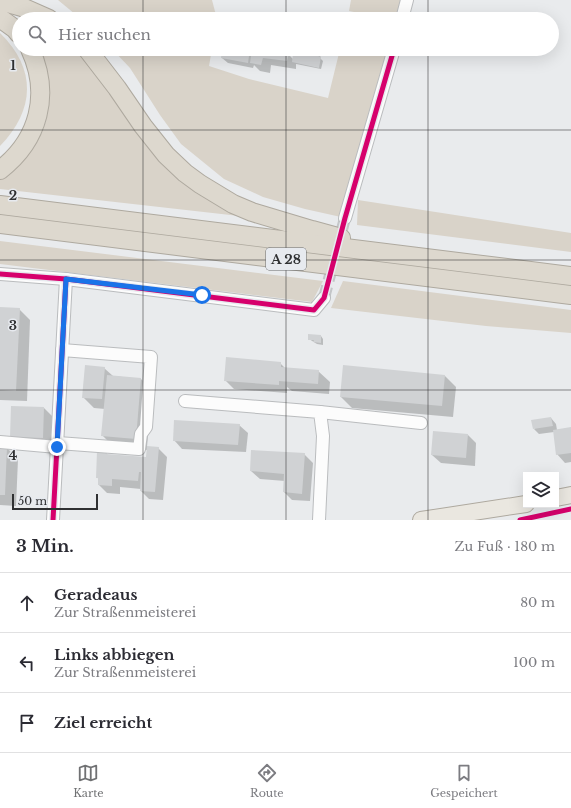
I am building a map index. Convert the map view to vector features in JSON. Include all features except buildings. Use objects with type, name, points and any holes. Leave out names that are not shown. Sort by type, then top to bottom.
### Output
[{"type":"highway","points":[[0,1],[22,7],[33,12]]},
{"type":"highway","points":[[0,18],[12,27]]},
{"type":"highway","points":[[0,170],[16,156],[30,136],[39,113],[41,86],[33,56]]},
{"type":"highway","points":[[92,56],[166,155],[200,184],[234,204],[252,212],[336,236],[367,250]]},
{"type":"highway","name":"A 28","points":[[0,205],[571,276]]},
{"type":"highway","name":"A 28","points":[[0,224],[571,296]]},
{"type":"main road","points":[[559,497],[571,495]]},
{"type":"main road","points":[[421,520],[523,504]]},
{"type":"street","points":[[404,12],[407,0]]},
{"type":"street","points":[[345,218],[392,56]]},
{"type":"street","points":[[0,274],[66,279],[314,310],[324,298]]},
{"type":"street","points":[[54,520],[66,279]]},
{"type":"street","points":[[0,442],[139,449],[141,434],[146,427],[150,357],[62,350]]},
{"type":"street","points":[[185,401],[320,412],[420,423]]},
{"type":"street","points":[[319,520],[323,436],[320,412]]},
{"type":"shaded area","points":[[58,0],[212,0],[215,12],[73,12]]},
{"type":"shaded area","points":[[351,0],[401,0],[398,12],[349,11]]},
{"type":"shaded area","points":[[0,33],[12,47],[12,56],[18,56],[21,61],[27,90],[25,104],[20,118],[12,132],[0,146]]},
{"type":"shaded area","points":[[43,56],[85,56],[126,114],[248,217],[0,189],[0,178],[16,168],[30,153],[44,126],[48,112],[49,97]]},
{"type":"shaded area","points":[[119,56],[211,56],[209,66],[249,79],[328,98],[338,56],[386,56],[341,217],[263,197],[224,179],[181,144],[160,115],[130,68]]},
{"type":"shaded area","points":[[358,200],[571,233],[571,252],[357,225]]},
{"type":"shaded area","points":[[0,241],[323,281],[312,302],[0,264]]},
{"type":"shaded area","points":[[343,281],[571,310],[571,333],[486,326],[331,308]]},
{"type":"tunnel","points":[[324,298],[345,218]]},
{"type":"cycle path","points":[[0,274],[66,279],[314,310],[324,298],[345,218],[392,56]]},
{"type":"cycle path","points":[[53,520],[66,279]]},
{"type":"cycle path","points":[[520,520],[571,509]]},
{"type":"route","points":[[57,447],[66,279],[202,295]]}]
